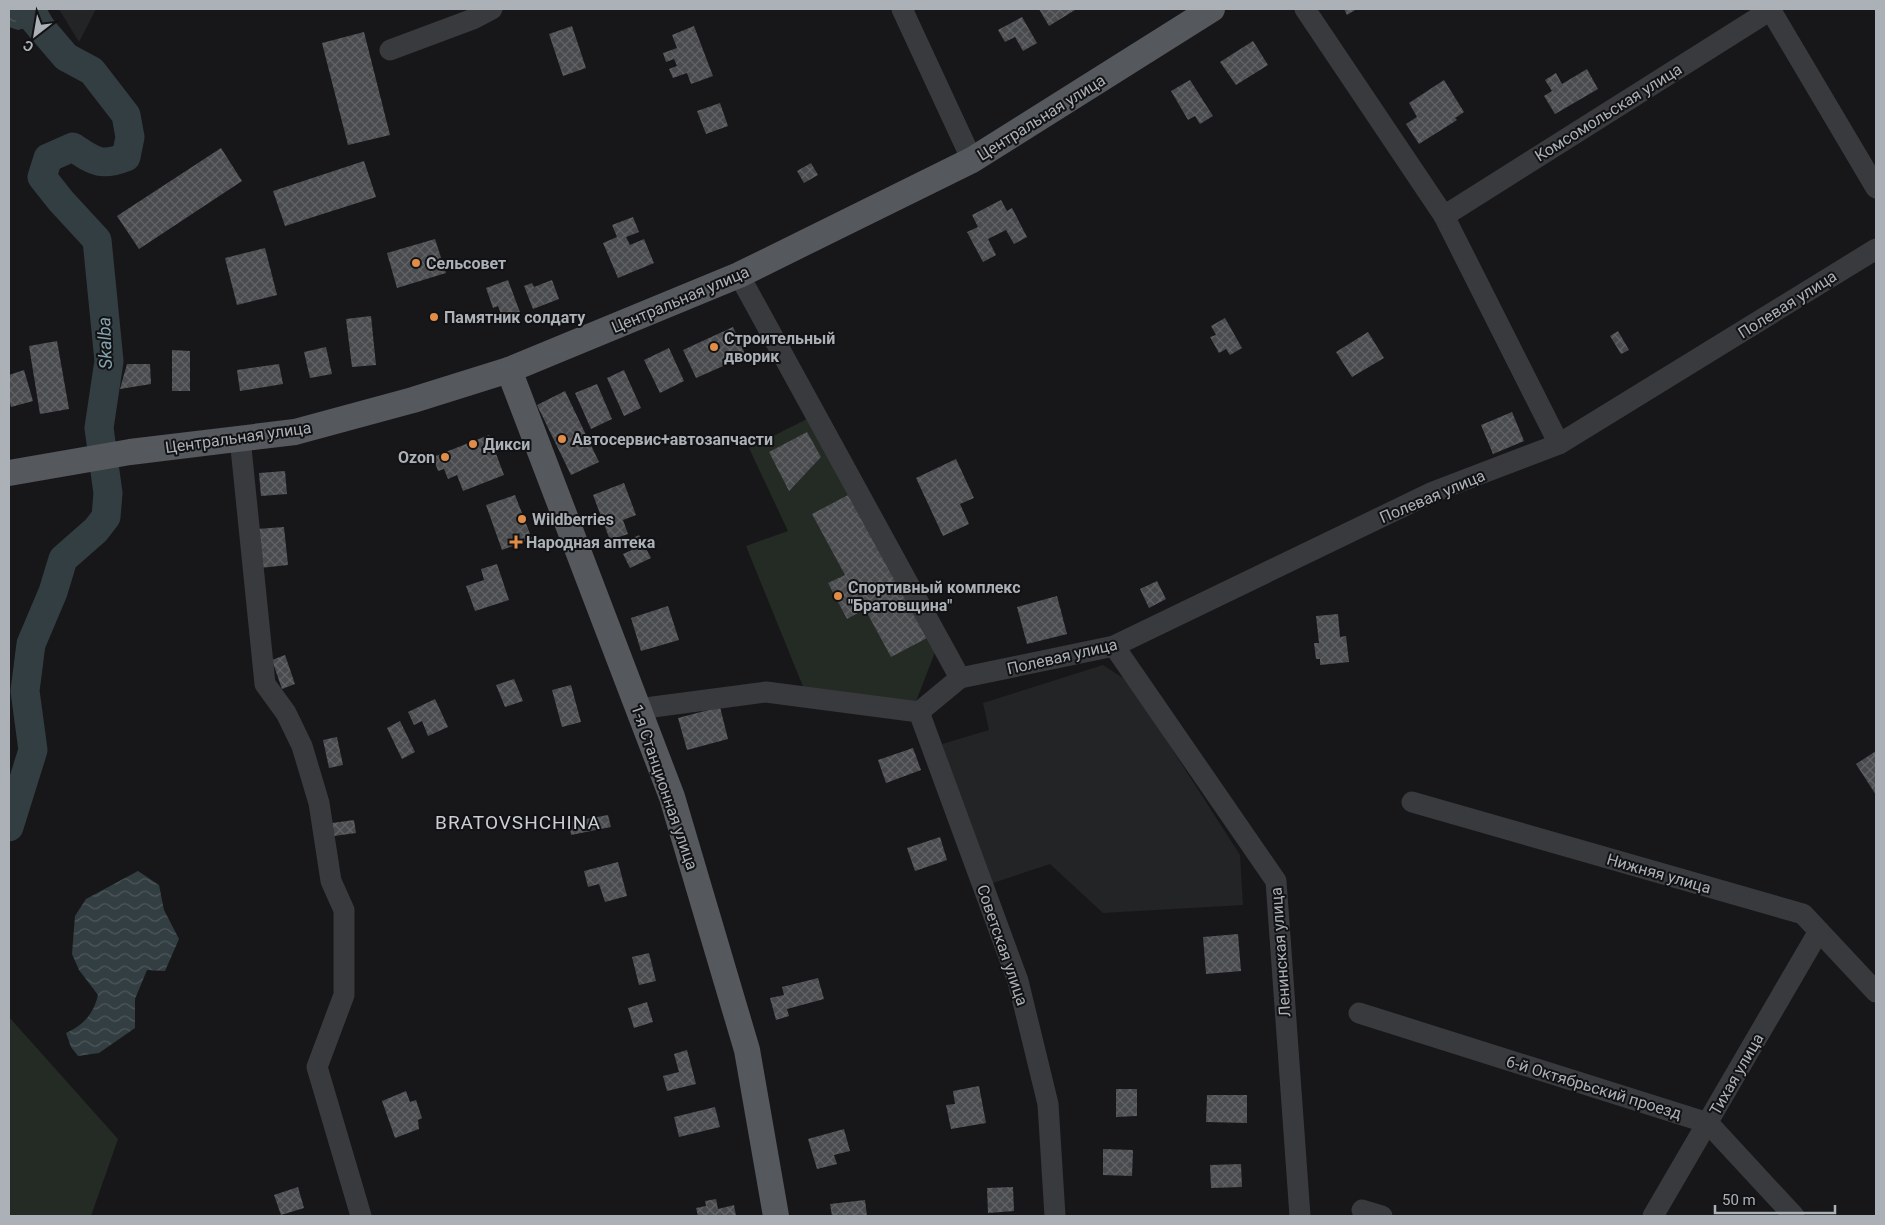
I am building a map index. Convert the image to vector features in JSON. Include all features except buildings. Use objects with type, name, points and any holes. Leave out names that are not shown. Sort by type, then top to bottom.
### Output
[{"type":"main road","name":"Центральная улица","points":[[9,473],[130,452],[295,432],[413,400],[509,370],[739,275],[972,160],[1212,9]]},
{"type":"main road","name":"1-я Станционная улица","points":[[509,370],[672,797],[746,1050],[776,1216]]},
{"type":"street","points":[[390,50],[473,19],[492,9]]},
{"type":"street","points":[[902,9],[972,160]]},
{"type":"street","points":[[1305,9],[1444,216],[1559,444]]},
{"type":"street","points":[[1771,9],[1876,188]]},
{"type":"street","name":"Комсомольская улица","points":[[1444,216],[1771,9]]},
{"type":"street","name":"Полевая улица","points":[[960,678],[1114,646],[1433,492],[1559,444],[1876,249]]},
{"type":"street","points":[[638,709],[766,692],[919,712],[960,678],[739,275]]},
{"type":"street","points":[[240,438],[265,684],[286,713],[302,746],[316,793],[331,881],[344,910],[344,995],[317,1067],[360,1216]]},
{"type":"street","name":"Ленинская улица","points":[[1114,646],[1276,881],[1300,1216]]},
{"type":"street","name":"Советская улица","points":[[919,712],[1018,981],[1048,1104],[1055,1216]]},
{"type":"street","name":"Нижняя улица","points":[[1412,802],[1803,914],[1876,992]]},
{"type":"street","name":"Тихая улица","points":[[1653,1216],[1819,930]]},
{"type":"street","name":"6-й Октябрьский проезд","points":[[1359,1014],[1708,1123],[1794,1216]]},
{"type":"shaded area","points":[[59,9],[96,9],[79,42]]},
{"type":"shaded area","name":"Спортивный комплекс \"Братовщина\"","points":[[809,418],[937,647],[915,704],[804,689],[746,546],[788,531],[749,448]]},
{"type":"shaded area","points":[[1103,665],[1129,682],[1240,855],[1243,905],[1103,913],[1050,864],[990,884],[942,744],[989,730],[983,703]]},
{"type":"shaded area","points":[[9,1017],[118,1139],[91,1216],[9,1216]]},
{"type":"water","points":[[9,9],[47,9],[63,37],[66,57],[57,66],[31,26],[18,30],[9,27]]},
{"type":"water","points":[[138,871],[159,885],[164,910],[179,939],[165,971],[147,970],[135,999],[135,1028],[99,1053],[78,1056],[71,1047],[66,1033],[87,1018],[94,1007],[98,995],[79,970],[72,954],[75,916],[86,899]]},
{"type":"waterway","name":"Skalba","points":[[9,827],[33,750],[25,691],[31,644],[53,592],[63,559],[96,530],[106,517],[108,493],[99,428],[109,361],[97,240],[42,177],[48,158],[73,147],[86,156],[103,162],[126,157],[130,137],[126,115],[92,71],[66,57],[25,9]]},
{"type":"place","name":"Сельсовет","points":[[416,263]]},
{"type":"place","name":"Памятник солдату","points":[[434,317]]},
{"type":"place","name":"Строительный дворик","points":[[714,347]]},
{"type":"place","name":"Автосервис+автозапчасти","points":[[562,439]]},
{"type":"place","name":"Дикси","points":[[473,444]]},
{"type":"place","name":"Ozon","points":[[445,457]]},
{"type":"place","name":"Wildberries","points":[[522,519]]},
{"type":"place","name":"Народная аптека","points":[[516,542]]},
{"type":"place","name":"Спортивный комплекс \"Братовщина\"","points":[[838,596]]},
{"type":"district","name":"BRATOVSHCHINA","points":[[518,822]]}]
